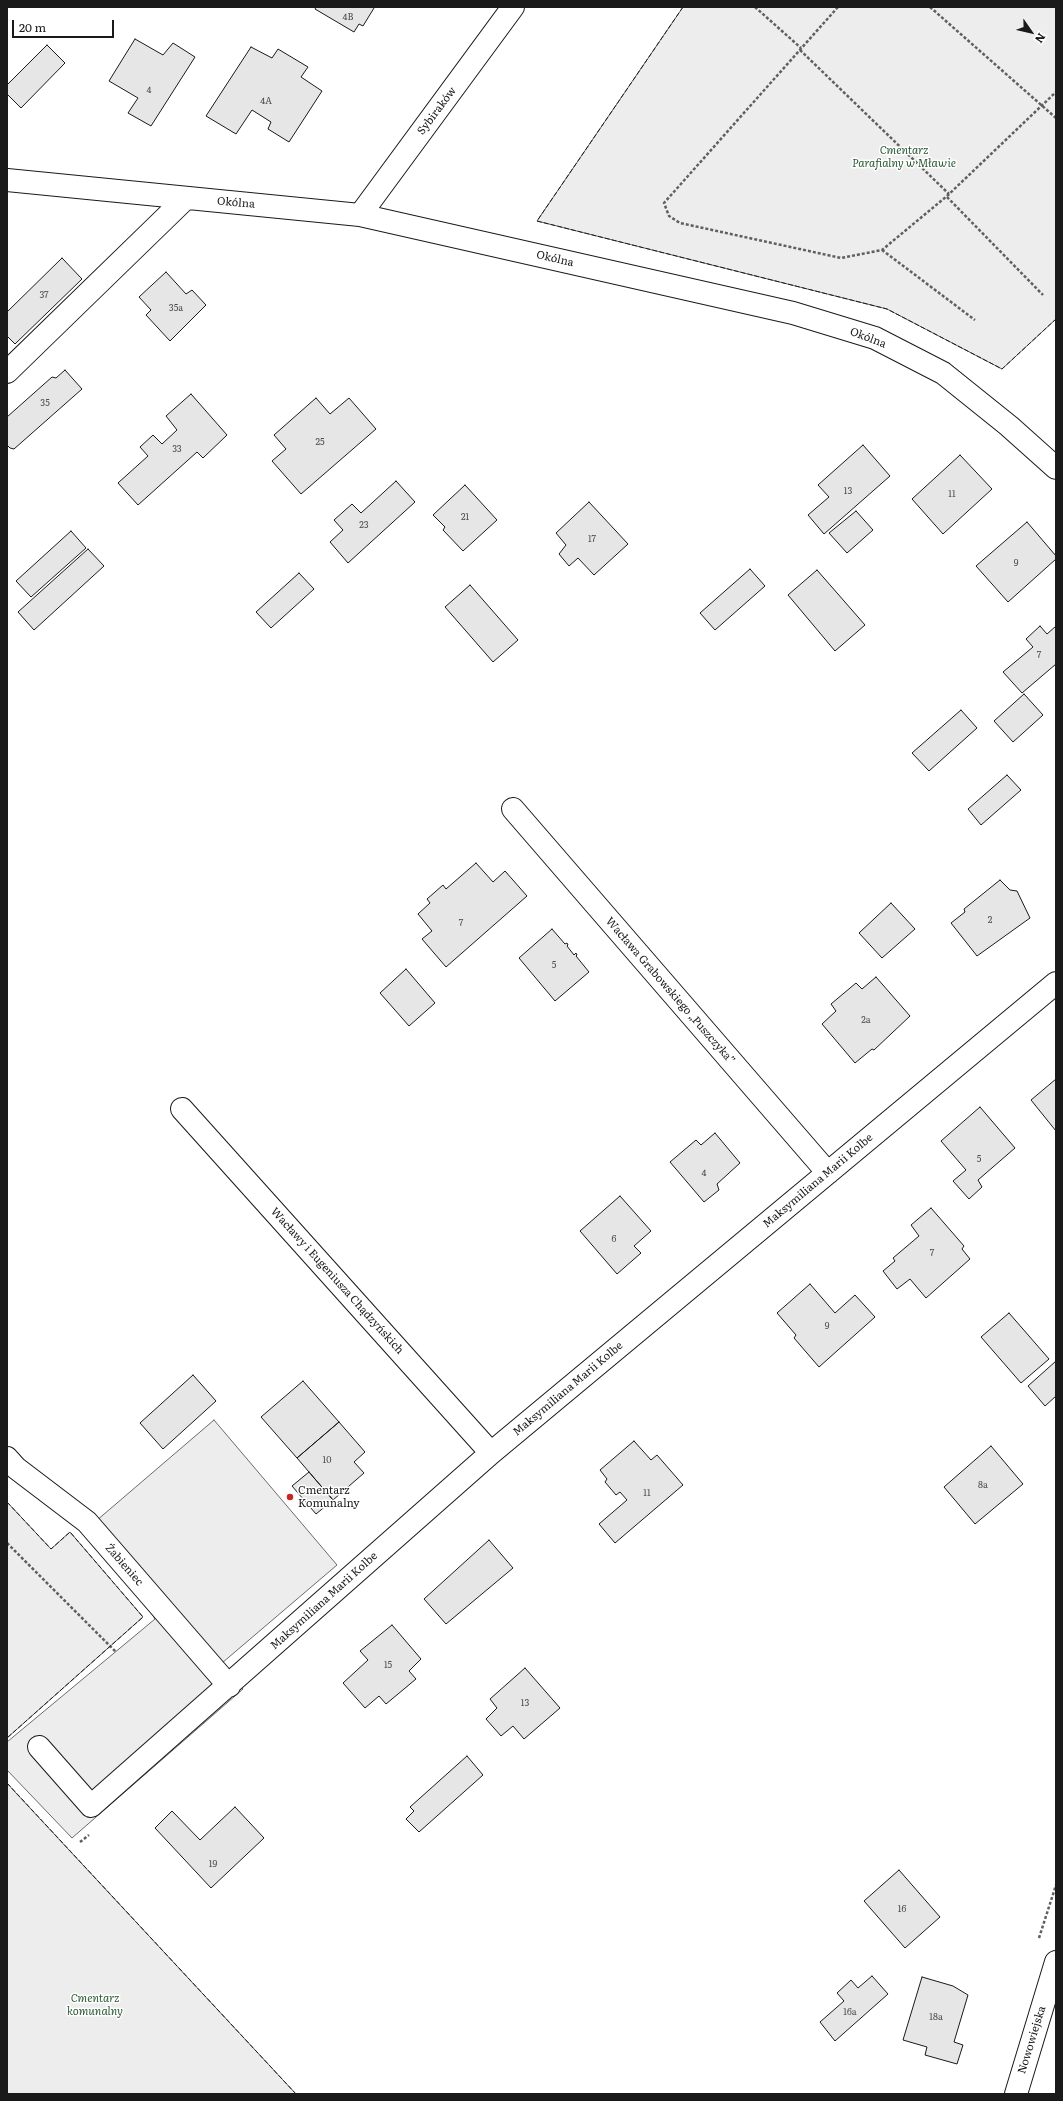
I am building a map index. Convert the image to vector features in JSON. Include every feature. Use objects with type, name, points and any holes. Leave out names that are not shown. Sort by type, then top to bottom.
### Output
[{"type":"street","name":"Sybiraków","points":[[360,214],[513,7]]},
{"type":"street","name":"Okólna","points":[[7,180],[360,214],[793,313],[875,338],[943,373],[1009,426],[1056,468]]},
{"type":"street","points":[[7,372],[186,198]]},
{"type":"street","name":"Wacława Grabowskiego „Puszczyka”","points":[[513,809],[828,1173]]},
{"type":"street","name":"Maksymiliana Marii Kolbe","points":[[39,1747],[91,1806],[229,1686],[491,1453],[1056,983]]},
{"type":"street","name":"Wacławy i Eugeniusza Chądzyńskich","points":[[182,1109],[491,1453]]},
{"type":"street","name":"Żabieniec","points":[[7,1458],[87,1522],[229,1686]]},
{"type":"street","name":"Nowowiejska","points":[[1016,2094],[1056,1962]]},
{"type":"path","points":[[755,7],[801,49],[948,195],[1043,295]]},
{"type":"path","points":[[838,7],[664,203],[669,216],[680,223],[841,258],[882,250],[948,195],[1056,92]]},
{"type":"path","points":[[930,7],[1042,104],[1056,118]]},
{"type":"path","points":[[882,250],[975,320]]},
{"type":"path","points":[[7,1543],[116,1652]]},
{"type":"shaded area","name":"Cmentarz Parafialny w Mławie","points":[[683,7],[1056,7],[1056,319],[1002,369],[887,309],[537,221]]},
{"type":"shaded area","points":[[214,1420],[337,1565],[222,1663],[243,1689],[72,1838],[7,1770],[7,1742],[155,1619],[96,1521]]},
{"type":"shaded area","points":[[7,1502],[51,1549],[70,1532],[143,1617],[7,1738]]},
{"type":"shaded area","name":"Cmentarz komunalny","points":[[7,1783],[15,1792],[296,2094],[7,2094]]},
{"type":"building","points":[[316,7],[374,8],[363,26],[359,24],[354,32],[315,9]]},
{"type":"building","points":[[135,39],[163,55],[173,43],[195,57],[151,126],[128,113],[138,98],[109,81]]},
{"type":"building","points":[[47,45],[65,63],[21,108],[7,94],[7,85]]},
{"type":"building","points":[[251,47],[272,58],[278,49],[308,67],[301,77],[322,91],[289,142],[268,129],[271,122],[252,110],[236,134],[206,116]]},
{"type":"building","points":[[62,258],[82,279],[15,344],[7,336],[7,312]]},
{"type":"building","points":[[166,272],[186,294],[192,290],[206,305],[170,341],[146,315],[151,310],[139,297]]},
{"type":"building","points":[[65,370],[82,389],[14,449],[10,448],[7,445],[7,417],[52,377],[56,378]]},
{"type":"building","points":[[191,394],[227,435],[203,458],[197,452],[138,505],[118,483],[148,456],[140,447],[153,435],[162,444],[177,430],[166,416]]},
{"type":"building","points":[[316,398],[330,414],[349,398],[376,429],[301,494],[272,461],[286,449],[274,435]]},
{"type":"building","points":[[863,445],[890,476],[824,534],[808,515],[829,497],[818,485]]},
{"type":"building","points":[[960,455],[992,489],[943,534],[912,499]]},
{"type":"building","points":[[396,481],[415,502],[348,563],[330,542],[343,530],[334,520],[352,504],[361,513]]},
{"type":"building","points":[[465,485],[497,520],[463,551],[443,530],[445,527],[433,515]]},
{"type":"building","points":[[589,502],[628,544],[594,575],[578,558],[569,566],[559,554],[566,545],[556,533]]},
{"type":"building","points":[[856,511],[873,530],[847,553],[829,533]]},
{"type":"building","points":[[1027,522],[1056,556],[1056,559],[1008,602],[976,566]]},
{"type":"building","points":[[71,531],[86,548],[31,597],[16,581]]},
{"type":"building","points":[[88,549],[104,566],[34,630],[18,612]]},
{"type":"building","points":[[750,569],[765,586],[715,630],[700,613]]},
{"type":"building","points":[[817,570],[865,625],[835,651],[788,595]]},
{"type":"building","points":[[299,573],[314,589],[271,628],[256,612]]},
{"type":"building","points":[[470,585],[518,640],[493,662],[445,607]]},
{"type":"building","points":[[1040,626],[1047,634],[1056,626],[1056,664],[1022,693],[1003,672],[1033,647],[1026,639]]},
{"type":"building","points":[[1024,694],[1043,715],[1013,742],[994,721]]},
{"type":"building","points":[[961,710],[977,728],[929,771],[912,753]]},
{"type":"building","points":[[1007,775],[1021,790],[981,825],[968,809]]},
{"type":"building","points":[[476,863],[493,882],[505,871],[527,896],[446,967],[422,939],[432,931],[418,914],[430,903],[427,899],[443,885],[446,889]]},
{"type":"building","points":[[1000,880],[1010,890],[1017,891],[1030,918],[977,956],[951,923],[965,912],[964,909]]},
{"type":"building","points":[[891,903],[915,929],[882,958],[859,933]]},
{"type":"building","points":[[552,929],[565,944],[567,943],[567,946],[574,955],[576,953],[576,956],[589,972],[555,1001],[519,958]]},
{"type":"building","points":[[406,969],[435,1003],[409,1026],[380,993]]},
{"type":"building","points":[[876,977],[910,1016],[874,1050],[872,1049],[855,1063],[822,1024],[836,1011],[831,1004],[856,983],[862,989]]},
{"type":"building","points":[[1056,1079],[1056,1131],[1031,1100]]},
{"type":"building","points":[[980,1107],[1015,1148],[978,1180],[982,1187],[969,1199],[953,1181],[966,1170],[941,1141]]},
{"type":"building","points":[[715,1133],[740,1163],[717,1184],[719,1190],[704,1202],[670,1162],[696,1140],[701,1145]]},
{"type":"building","points":[[620,1196],[651,1231],[634,1246],[641,1253],[617,1274],[580,1231]]},
{"type":"building","points":[[931,1208],[964,1246],[962,1249],[970,1259],[926,1298],[910,1279],[897,1289],[883,1271],[895,1261],[893,1258],[919,1236],[911,1225]]},
{"type":"building","points":[[810,1284],[835,1313],[855,1295],[875,1317],[819,1367],[794,1338],[796,1335],[777,1313]]},
{"type":"building","points":[[1009,1313],[1049,1359],[1021,1383],[981,1337]]},
{"type":"building","points":[[1056,1361],[1056,1396],[1045,1406],[1028,1386]]},
{"type":"building","points":[[193,1375],[216,1401],[163,1449],[140,1423]]},
{"type":"building","points":[[303,1381],[339,1422],[297,1458],[261,1417]]},
{"type":"building","points":[[339,1422],[365,1452],[354,1462],[364,1473],[333,1500],[297,1458]]},
{"type":"building","points":[[634,1441],[651,1460],[657,1455],[683,1485],[615,1543],[599,1524],[627,1500],[620,1492],[616,1495],[605,1482],[607,1479],[600,1470]]},
{"type":"building","points":[[991,1446],[1023,1484],[975,1524],[944,1487]]},
{"type":"building","points":[[309,1472],[333,1500],[316,1514],[292,1486]]},
{"type":"building","points":[[489,1540],[513,1568],[446,1624],[424,1599]]},
{"type":"building","points":[[392,1625],[421,1659],[409,1671],[416,1679],[386,1704],[379,1696],[365,1708],[343,1683],[368,1660],[360,1651]]},
{"type":"building","points":[[525,1668],[560,1708],[524,1739],[513,1726],[501,1736],[486,1719],[497,1708],[490,1699]]},
{"type":"building","points":[[467,1756],[483,1775],[419,1832],[406,1819],[414,1811],[410,1807]]},
{"type":"building","points":[[235,1807],[264,1838],[211,1888],[155,1828],[172,1811],[200,1840]]},
{"type":"building","points":[[899,1870],[940,1917],[905,1948],[864,1901]]},
{"type":"building","points":[[872,1976],[888,1994],[835,2041],[820,2022],[844,2001],[837,1993],[851,1980],[858,1988]]},
{"type":"building","points":[[922,1977],[953,1986],[968,1995],[954,2042],[963,2045],[957,2064],[925,2055],[927,2047],[903,2040]]},
{"type":"fence","points":[[683,7],[537,221],[887,309],[1002,369],[1056,319]]},
{"type":"fence","points":[[7,1502],[51,1549],[70,1532],[143,1617],[7,1738]]},
{"type":"fence","points":[[7,1783],[296,2094]]},
{"type":"place","name":"Cmentarz Komunalny","points":[[290,1497]]}]
